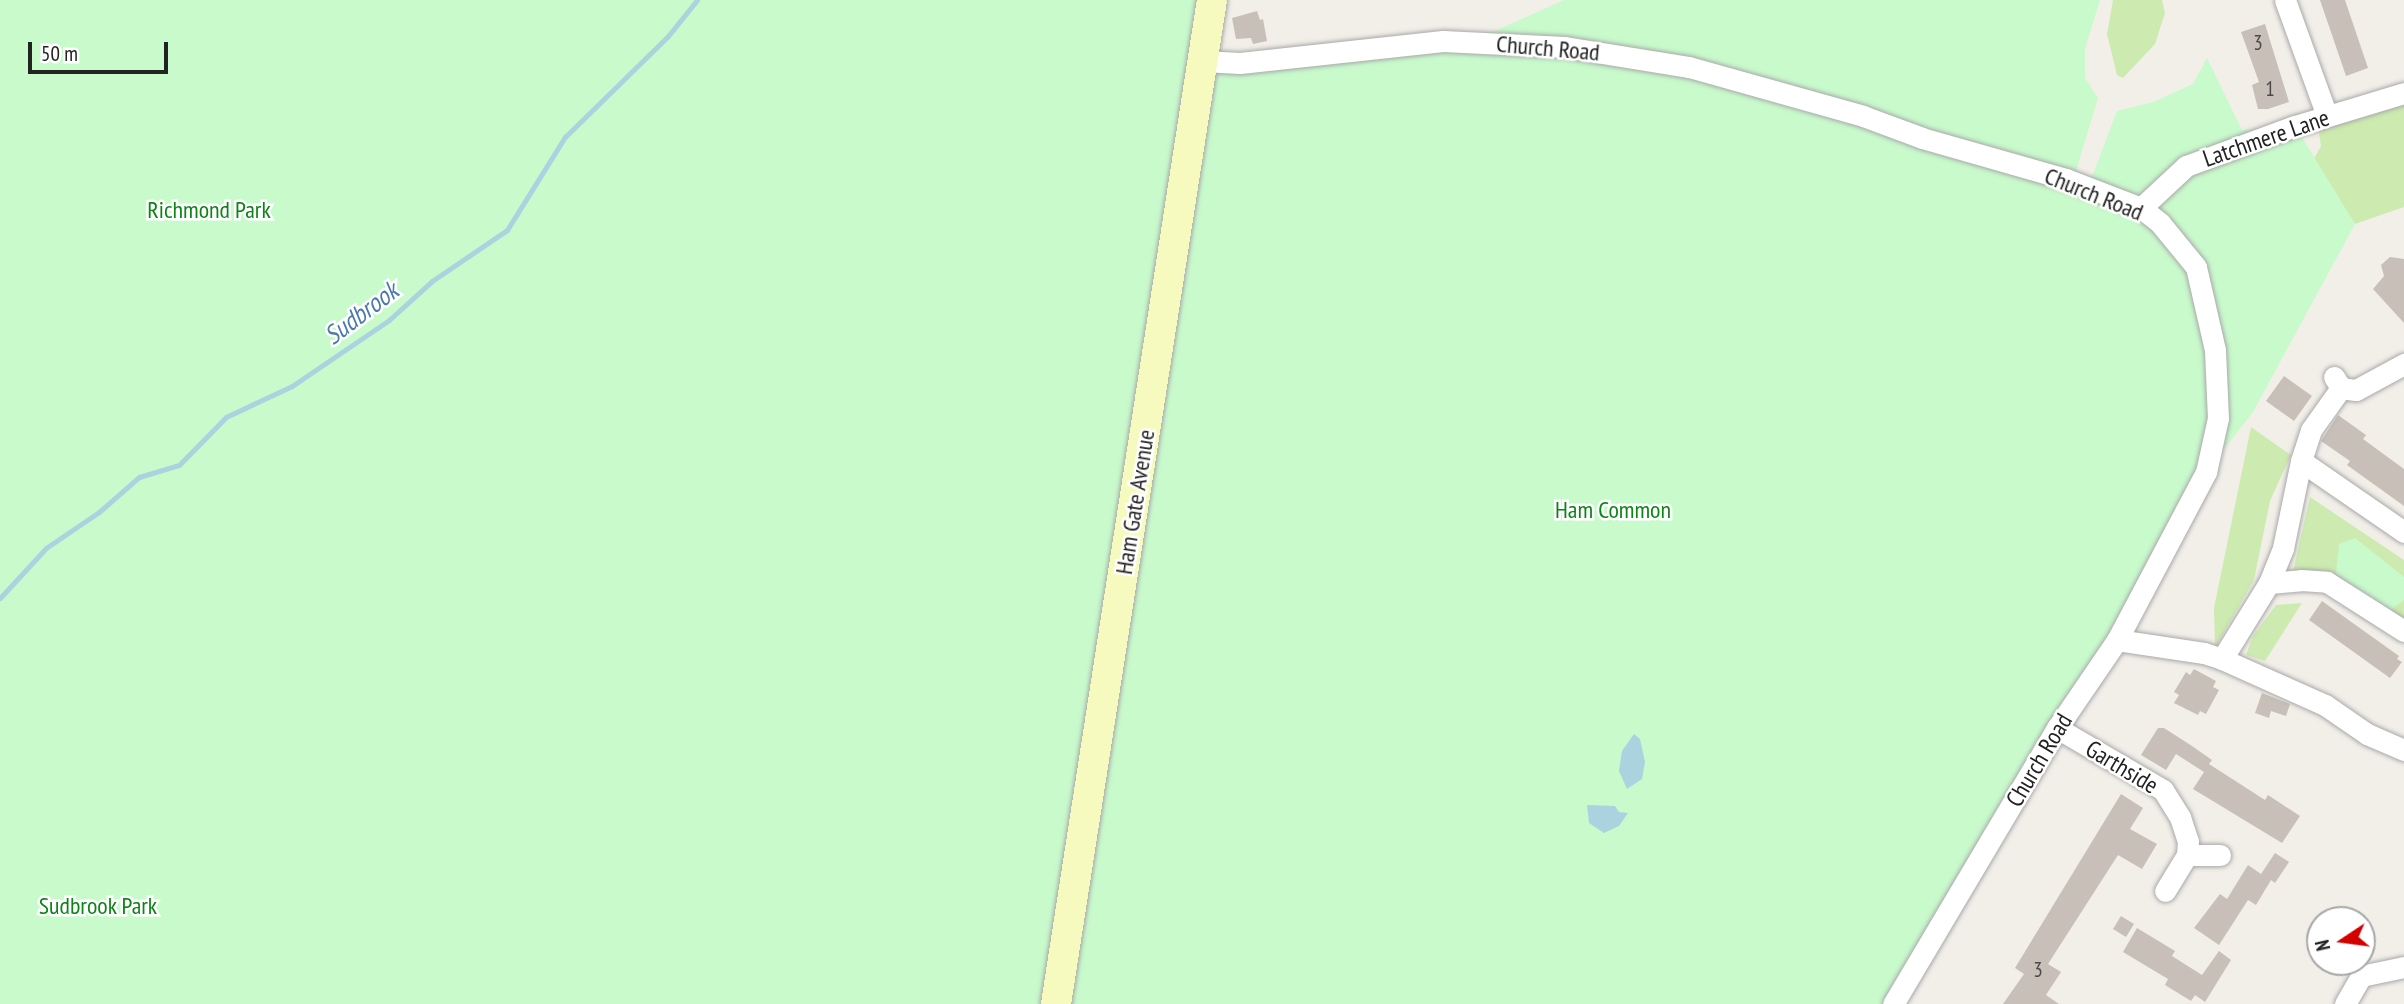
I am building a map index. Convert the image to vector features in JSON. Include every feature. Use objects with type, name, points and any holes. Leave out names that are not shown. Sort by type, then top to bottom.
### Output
[{"type":"main road","name":"Ham Gate Avenue","points":[[1056,1004],[1212,0]]},
{"type":"street","points":[[2285,0],[2327,116]]},
{"type":"street","name":"Church Road","points":[[1202,61],[1240,63],[1443,40],[1564,47],[1689,67],[1863,116],[1922,138],[2066,179],[2141,208],[2160,223],[2196,267],[2215,350],[2218,418],[2206,472],[2117,640],[2057,728],[1902,1000]]},
{"type":"street","name":"Latchmere Lane","points":[[2141,208],[2186,166],[2327,116],[2404,93]]},
{"type":"street","points":[[2222,659],[2269,583],[2283,548],[2301,461],[2311,430],[2337,383],[2356,390],[2404,364]]},
{"type":"street","points":[[2301,461],[2404,532]]},
{"type":"street","points":[[2269,583],[2301,580],[2327,582],[2404,631]]},
{"type":"street","points":[[2117,640],[2204,653],[2222,659],[2325,705],[2367,734],[2404,750]]},
{"type":"street","name":"Garthside","points":[[2057,728],[2163,790],[2180,817],[2188,841],[2186,855]]},
{"type":"street","points":[[2165,891],[2186,855],[2220,855]]},
{"type":"street","points":[[2344,1004],[2361,976],[2404,967]]},
{"type":"green space","name":"Ham Common","points":[[0,0],[1205,0],[1202,61],[1443,41],[1495,31],[1564,0],[2100,0],[2085,49],[2085,78],[2098,98],[2076,171],[2092,177],[2117,111],[2153,102],[2193,84],[2207,58],[2242,130],[2295,126],[2355,224],[2253,412],[2212,465],[1898,1004],[0,1004]]},
{"type":"green space","points":[[2113,0],[2162,0],[2165,13],[2155,44],[2123,78],[2117,75],[2107,34]]},
{"type":"green space","points":[[2404,101],[2404,207],[2355,224],[2312,162],[2321,146],[2318,126]]},
{"type":"green space","points":[[2251,427],[2291,455],[2270,501],[2254,580],[2215,648],[2214,608]]},
{"type":"green space","points":[[2310,497],[2404,560],[2404,624],[2292,576]]},
{"type":"green space","points":[[2355,538],[2404,577],[2404,600],[2388,612],[2336,574],[2339,544]]},
{"type":"green space","points":[[2302,603],[2265,661],[2246,655],[2253,636],[2276,605]]},
{"type":"water","points":[[1634,734],[1640,739],[1645,762],[1642,779],[1627,789],[1619,771],[1622,751]]},
{"type":"water","points":[[1587,805],[1615,806],[1619,812],[1628,813],[1619,826],[1604,833],[1589,823]]},
{"type":"building","points":[[2320,0],[2345,0],[2368,68],[2346,76]]},
{"type":"building","points":[[1257,11],[1260,20],[1263,19],[1267,41],[1253,44],[1251,38],[1236,39],[1232,18]]},
{"type":"building","points":[[2265,24],[2289,102],[2268,109],[2258,109],[2252,85],[2259,82],[2241,32]]},
{"type":"building","points":[[2390,257],[2404,259],[2404,323],[2373,289],[2384,276],[2381,265]]},
{"type":"building","points":[[2284,376],[2312,396],[2294,421],[2266,401]]},
{"type":"building","points":[[2338,415],[2366,435],[2363,439],[2404,469],[2404,506],[2347,465],[2350,461],[2321,441]]},
{"type":"building","points":[[2322,601],[2399,656],[2397,659],[2402,662],[2390,678],[2309,620]]},
{"type":"building","points":[[2194,669],[2216,681],[2213,687],[2219,690],[2206,714],[2200,711],[2198,715],[2174,703],[2179,695],[2174,692],[2186,672],[2190,675]]},
{"type":"building","points":[[2262,693],[2290,704],[2286,716],[2271,711],[2269,718],[2255,713]]},
{"type":"building","points":[[2158,728],[2164,728],[2192,746],[2212,760],[2209,764],[2265,800],[2268,795],[2300,816],[2282,843],[2193,789],[2204,772],[2176,754],[2166,770],[2141,755]]},
{"type":"building","points":[[2121,794],[2143,808],[2130,829],[2157,844],[2142,869],[2118,855],[2048,964],[2061,972],[2046,995],[2059,1004],[2003,1004],[2024,974],[2015,968]]},
{"type":"building","points":[[2275,853],[2289,862],[2275,883],[2271,880],[2256,905],[2248,900],[2219,945],[2194,928],[2220,894],[2227,899],[2248,865],[2261,874]]},
{"type":"building","points":[[2121,916],[2134,924],[2126,937],[2113,929]]},
{"type":"building","points":[[2137,928],[2175,951],[2172,956],[2202,975],[2219,951],[2231,960],[2205,1002],[2195,995],[2191,1001],[2165,985],[2168,979],[2123,952]]},
{"type":"waterway","name":"Sudbrook","points":[[0,598],[46,548],[99,512],[139,477],[179,465],[226,417],[292,386],[389,320],[432,281],[507,230],[565,137],[668,36],[697,0]]},
{"type":"park label","name":"Richmond Park","points":[[209,210]]},
{"type":"park label","name":"Sudbrook Park","points":[[98,906]]}]
